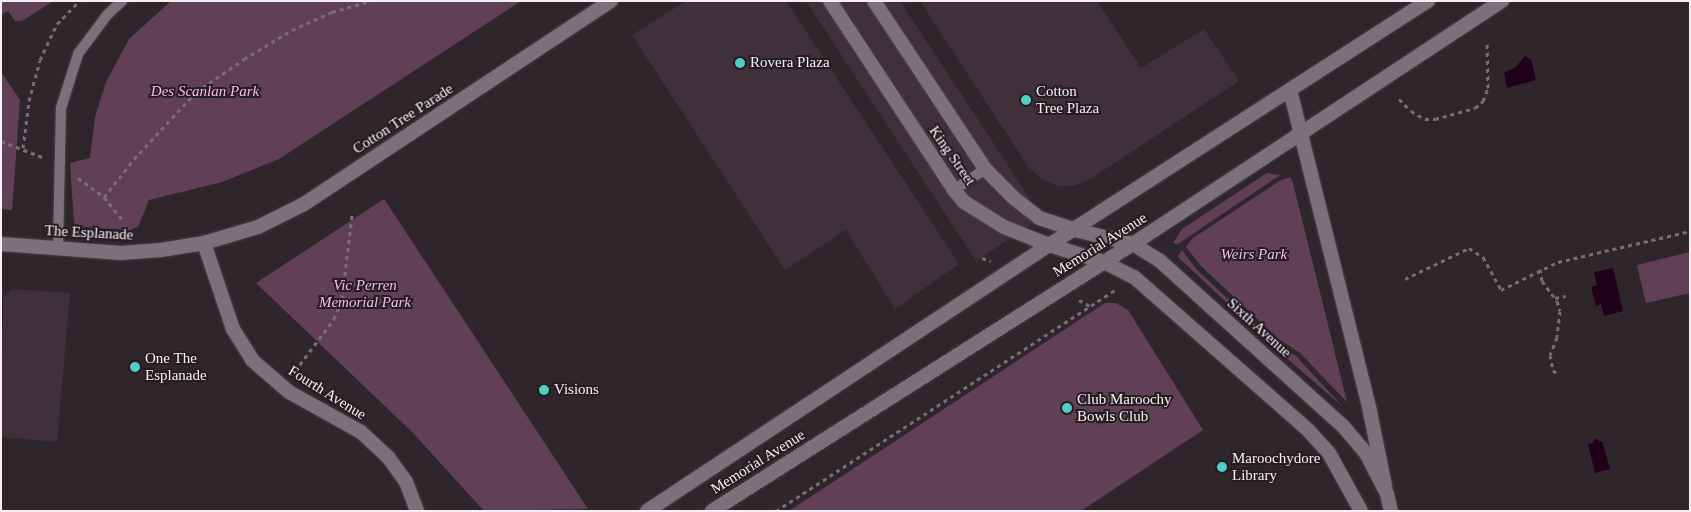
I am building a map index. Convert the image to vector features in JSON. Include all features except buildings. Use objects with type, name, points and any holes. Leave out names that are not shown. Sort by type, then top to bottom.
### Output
[{"type":"street","name":"Cotton Tree Parade","points":[[204,243],[258,227],[304,204],[611,1]]},
{"type":"street","name":"King Street","points":[[830,1],[954,190],[964,202],[1004,227],[1049,245],[1104,262]]},
{"type":"street","name":"King Street","points":[[874,1],[985,169],[1015,199],[1039,218],[1075,230]]},
{"type":"street","name":"Memorial Avenue","points":[[647,511],[1049,245],[1428,1]]},
{"type":"street","name":"Memorial Avenue","points":[[712,511],[1133,244],[1502,1]]},
{"type":"street","name":"Sixth Avenue","points":[[1290,90],[1371,418],[1391,511]]},
{"type":"street","name":"Sixth Avenue","points":[[1075,230],[1133,244],[1159,260],[1343,426],[1367,454],[1387,494]]},
{"type":"street","name":"The Esplanade","points":[[1,244],[120,253],[161,250],[204,243]]},
{"type":"street","name":"Fourth Avenue","points":[[204,243],[232,329],[252,360],[289,392],[361,432],[388,457],[406,482],[417,511]]},
{"type":"street","points":[[1104,262],[1134,277],[1309,431],[1329,453],[1361,511]]},
{"type":"lane","points":[[58,248],[61,108],[78,54],[107,15],[122,1]]},
{"type":"lane","points":[[954,190],[985,169]]},
{"type":"path","points":[[23,148],[29,101],[40,60],[57,24],[79,1]]},
{"type":"path","points":[[122,219],[104,197],[139,153],[196,92],[244,58],[292,30],[332,12],[371,1]]},
{"type":"path","points":[[1399,99],[1410,111],[1425,119],[1435,119],[1475,108],[1482,101],[1488,88],[1486,42]]},
{"type":"path","points":[[295,371],[334,319],[342,299],[352,215]]},
{"type":"path","points":[[1405,279],[1466,248],[1478,252],[1483,257],[1500,290],[1540,269],[1558,262],[1690,231]]},
{"type":"path","points":[[1540,269],[1542,281],[1555,298],[1560,311],[1557,337],[1550,355],[1553,370],[1559,376]]},
{"type":"path","points":[[776,511],[1121,286]]},
{"type":"path","points":[[1555,298],[1566,296]]},
{"type":"shaded area","points":[[686,1],[786,1],[959,264],[895,309],[846,230],[785,270],[632,35]]},
{"type":"shaded area","points":[[806,1],[900,1],[1042,217],[976,261]]},
{"type":"shaded area","points":[[920,1],[1097,1],[1141,68],[1204,29],[1239,81],[1089,180],[1073,186],[1057,186],[1042,179],[1029,168]]},
{"type":"shaded area","points":[[1525,56],[1531,59],[1536,80],[1507,88],[1504,73],[1516,67]]},
{"type":"shaded area","points":[[1613,268],[1623,311],[1604,316],[1601,304],[1596,306],[1591,287],[1597,285],[1594,272]]},
{"type":"shaded area","points":[[12,289],[70,293],[57,442],[1,437],[3,298]]},
{"type":"shaded area","points":[[1595,438],[1602,441],[1610,469],[1595,473],[1588,444],[1593,443]]},
{"type":"green space","points":[[1,1],[53,1],[22,21],[15,21],[8,11],[1,15]]},
{"type":"green space","name":"Des Scanlan Park","points":[[171,1],[521,1],[279,159],[222,182],[149,200],[138,227],[130,230],[85,227],[74,223],[70,163],[90,158],[95,117],[106,82],[129,39]]},
{"type":"green space","points":[[1,72],[20,100],[12,210],[1,209]]},
{"type":"green space","points":[[1267,173],[1280,175],[1178,244],[1173,243],[1182,229]]},
{"type":"green space","name":"Weirs Park","points":[[1290,177],[1347,402],[1300,353],[1280,340],[1202,267],[1186,247],[1193,238],[1281,180]]},
{"type":"green space","name":"Vic Perren Memorial Park","points":[[384,199],[588,509],[484,511],[412,432],[256,283]]},
{"type":"green space","points":[[1182,250],[1197,270],[1275,343],[1296,356],[1343,407],[1274,347],[1179,258],[1178,256]]},
{"type":"green space","points":[[1690,252],[1690,293],[1646,303],[1637,265]]},
{"type":"green space","name":"Club Maroochy Bowls Club","points":[[1105,303],[1116,303],[1128,310],[1203,430],[1081,511],[789,511]]},
{"type":"place","name":"Rovera Plaza","points":[[740,63]]},
{"type":"place","name":"Cotton Tree Plaza","points":[[1026,100]]},
{"type":"place","name":"One The Esplanade","points":[[135,367]]},
{"type":"place","name":"Visions","points":[[544,390]]},
{"type":"place","name":"Club Maroochy Bowls Club","points":[[1067,408]]},
{"type":"place","name":"Maroochydore Library","points":[[1222,467]]}]
